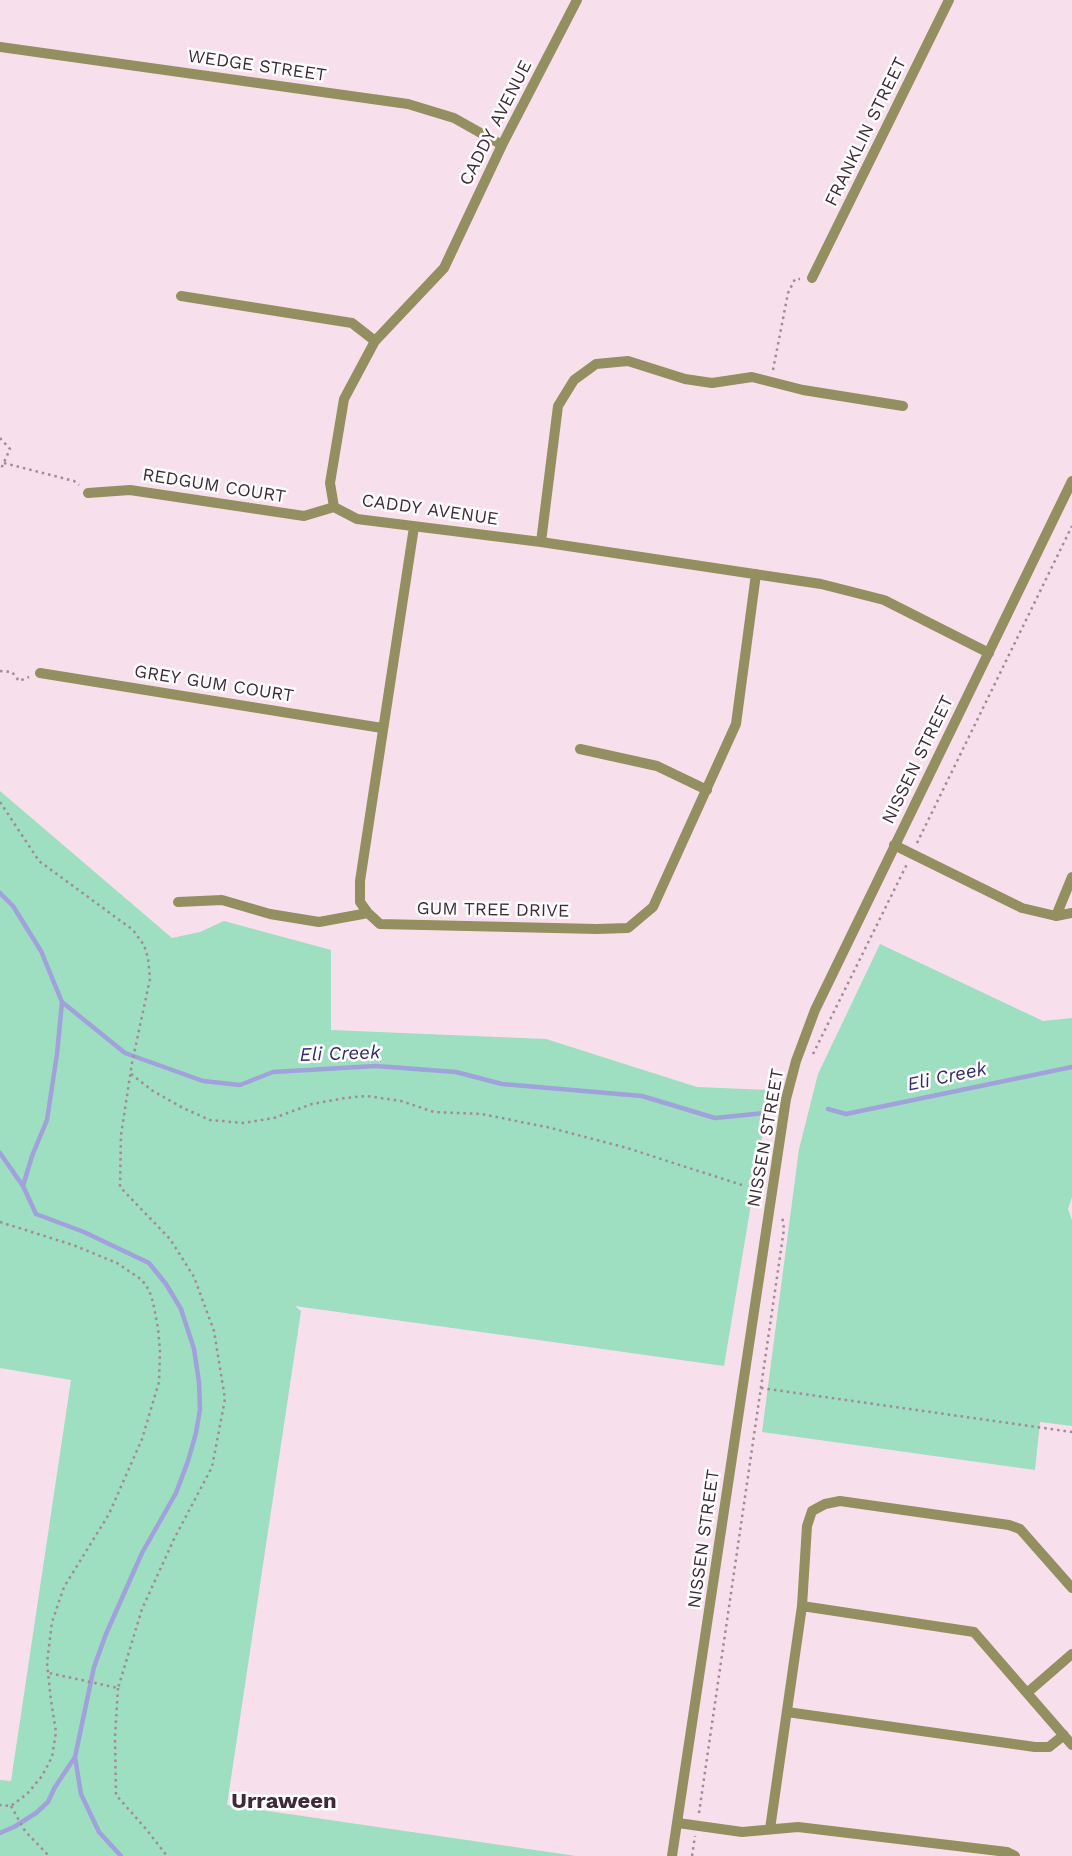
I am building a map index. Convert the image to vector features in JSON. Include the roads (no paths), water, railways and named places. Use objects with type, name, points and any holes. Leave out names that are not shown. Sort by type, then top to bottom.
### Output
[{"type":"street","name":"CADDY AVENUE","points":[[577,0],[502,145],[444,268],[375,341],[344,399],[330,483],[334,507],[357,518],[541,542],[821,584],[884,600],[989,653]]},
{"type":"street","name":"FRANKLIN STREET","points":[[812,278],[949,0]]},
{"type":"street","name":"WEDGE STREET","points":[[0,47],[408,104],[454,118],[502,145]]},
{"type":"street","points":[[181,296],[352,323],[375,341]]},
{"type":"street","points":[[541,542],[558,406],[574,380],[596,364],[628,360],[685,379],[712,383],[752,377],[803,390],[903,406]]},
{"type":"street","name":"NISSEN STREET","points":[[672,1856],[786,1098],[796,1061],[815,1010],[1072,482]]},
{"type":"street","name":"REDGUM COURT","points":[[88,493],[130,490],[304,516],[334,507]]},
{"type":"street","points":[[178,902],[222,900],[270,914],[319,922],[368,913],[360,902],[360,881],[414,526]]},
{"type":"street","name":"GUM TREE DRIVE","points":[[368,913],[380,924],[628,928],[653,907],[736,724],[756,574]]},
{"type":"street","name":"GREY GUM COURT","points":[[40,673],[382,728]]},
{"type":"street","points":[[580,749],[657,766],[707,790]]},
{"type":"street","points":[[894,845],[1022,908],[1056,916],[1072,913]]},
{"type":"street","points":[[1056,916],[1072,877]]},
{"type":"street","points":[[770,1828],[802,1606],[807,1526],[812,1511],[826,1504],[840,1502],[1009,1525],[1020,1529],[1072,1588]]},
{"type":"street","points":[[802,1606],[974,1632],[1072,1745]]},
{"type":"street","points":[[1027,1693],[1072,1654]]},
{"type":"street","points":[[787,1712],[1035,1747],[1049,1747],[1064,1735]]},
{"type":"street","points":[[678,1823],[742,1832],[798,1827],[1007,1852],[1015,1856]]},
{"type":"waterway","name":"Eli Creek","points":[[0,893],[13,906],[41,951],[62,1002],[125,1053],[203,1081],[240,1085],[273,1072],[376,1066],[456,1072],[502,1084],[642,1096],[715,1118],[765,1113]]},
{"type":"waterway","points":[[62,1002],[57,1054],[47,1120],[32,1156],[23,1186],[36,1214],[84,1232],[149,1263],[166,1284],[181,1309],[194,1349],[199,1382],[200,1409],[188,1461],[176,1493],[142,1553],[106,1634],[94,1667],[75,1757],[81,1794],[99,1832],[121,1856]]},
{"type":"waterway","name":"Eli Creek","points":[[828,1109],[846,1114],[1072,1067]]},
{"type":"waterway","points":[[0,1153],[23,1186]]},
{"type":"waterway","points":[[0,1833],[14,1827],[36,1813],[48,1802],[55,1787],[75,1757]]},
{"type":"district","name":"Urraween","points":[[284,1802]]}]
